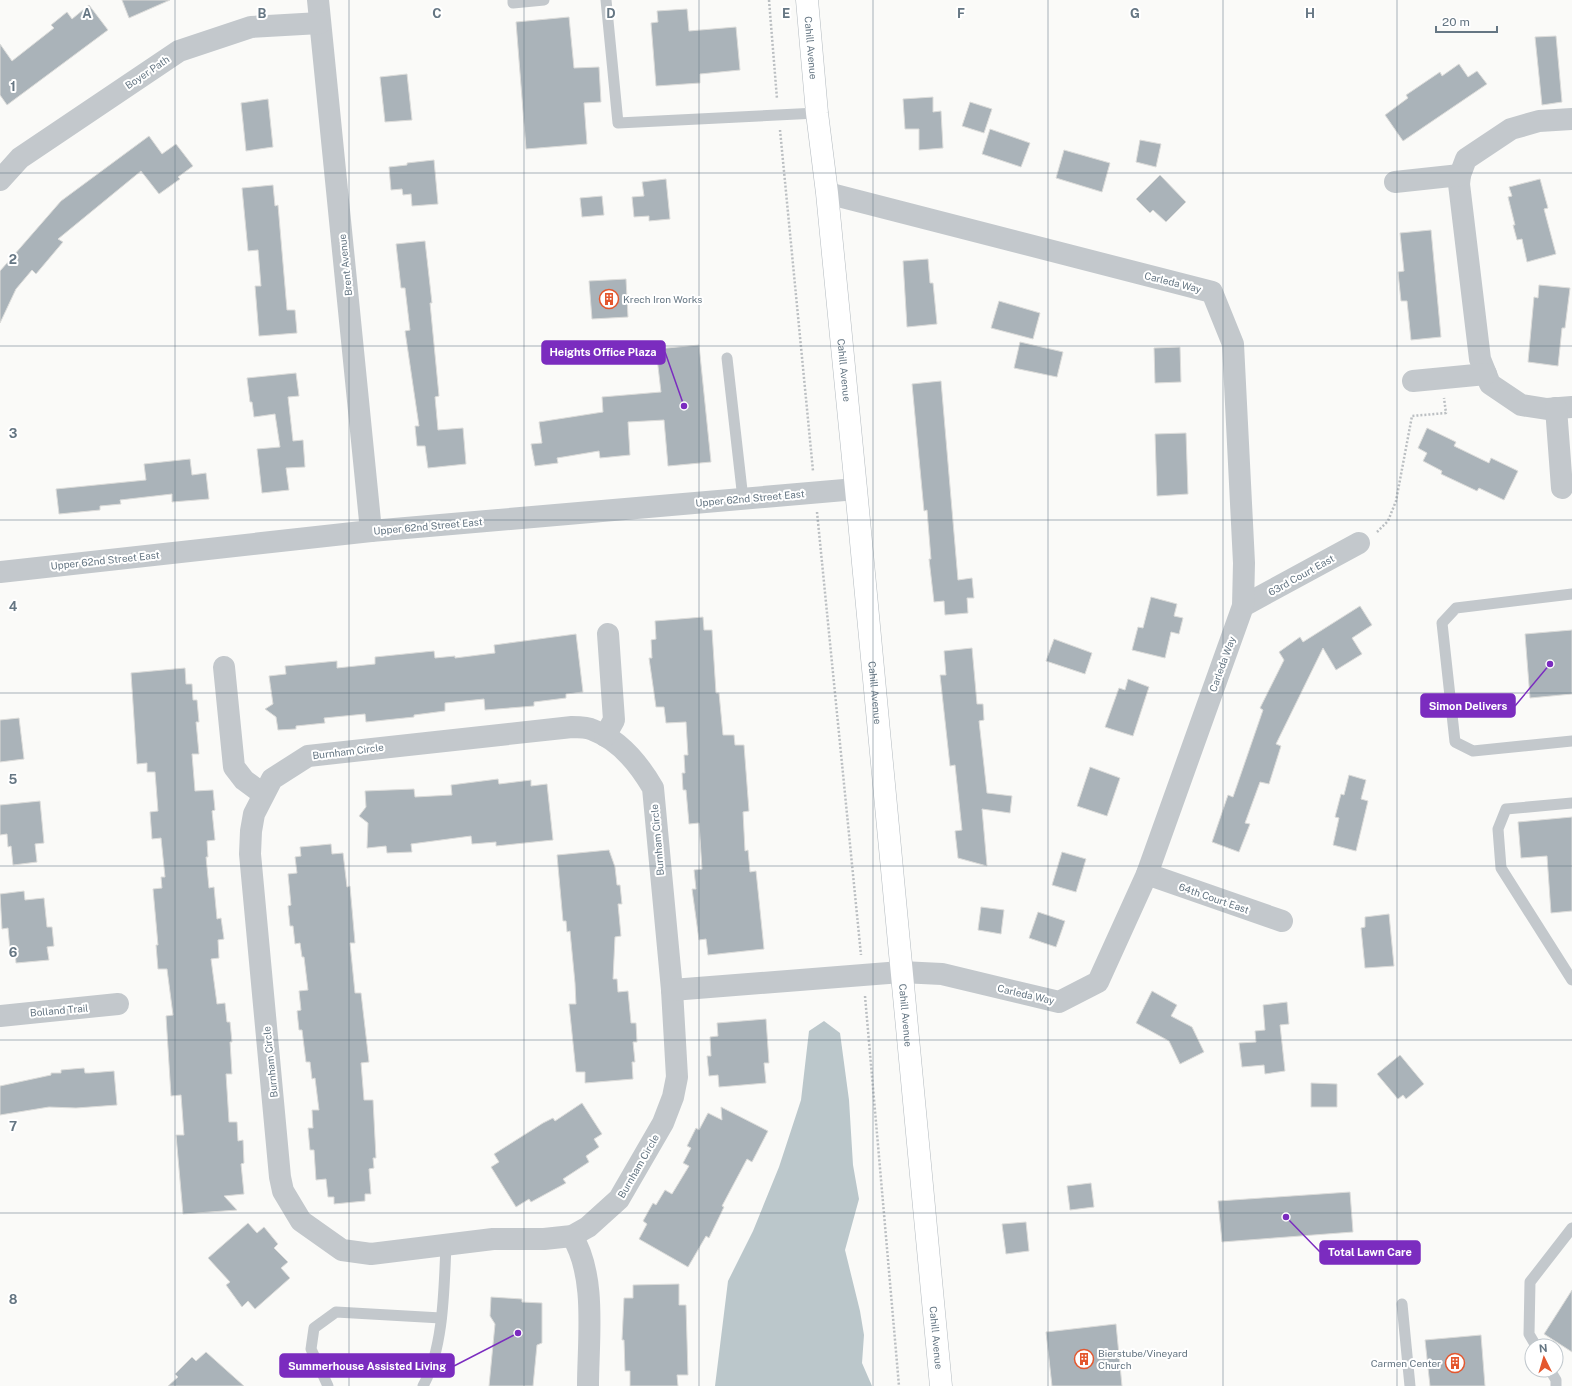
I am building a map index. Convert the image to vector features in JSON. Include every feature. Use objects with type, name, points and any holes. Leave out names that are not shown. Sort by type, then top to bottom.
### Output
[{"type":"street","name":"Brent Avenue","points":[[318,0],[371,531]]},
{"type":"street","name":"Cahill Avenue","points":[[807,0],[817,114],[827,193],[856,489],[941,1386]]},
{"type":"street","name":"Boyer Path","points":[[0,180],[20,158],[179,51],[251,28],[320,23]]},
{"type":"street","points":[[1562,488],[1564,408],[1547,409],[1521,405],[1490,384],[1480,358],[1459,184],[1460,175],[1466,159],[1510,129],[1538,121],[1572,119]]},
{"type":"street","points":[[1395,182],[1460,175]]},
{"type":"street","name":"Carleda Way","points":[[672,990],[901,972],[942,974],[1059,1002],[1098,982],[1147,874],[1243,606],[1244,564],[1233,344],[1212,292],[827,193]]},
{"type":"street","points":[[1413,381],[1486,374]]},
{"type":"street","name":"Upper 62nd Street East","points":[[0,572],[371,531],[856,489]]},
{"type":"street","name":"63rd Court East","points":[[1243,606],[1359,543]]},
{"type":"street","points":[[605,736],[614,720],[608,634]]},
{"type":"street","points":[[224,667],[234,767],[244,780],[263,794]]},
{"type":"street","name":"Burnham Circle","points":[[572,726],[592,729],[605,736],[622,748],[643,770],[653,788],[672,990],[677,1077],[673,1097],[663,1123],[619,1199],[588,1227],[572,1236],[544,1239],[493,1239],[371,1254],[342,1250],[301,1221],[283,1191],[280,1177],[250,854],[251,831],[254,814],[263,794],[272,779],[286,768],[308,756],[320,753],[572,726]]},
{"type":"street","name":"64th Court East","points":[[1147,874],[1282,922]]},
{"type":"street","name":"Bolland Trail","points":[[0,1016],[118,1004]]},
{"type":"street","points":[[572,1236],[579,1247],[587,1276],[589,1311],[588,1386]]},
{"type":"lane","points":[[513,0],[513,3],[544,0]]},
{"type":"lane","points":[[606,0],[618,123],[817,114]]},
{"type":"lane","points":[[727,358],[743,499]]},
{"type":"lane","points":[[1572,594],[1456,608],[1442,623],[1455,742],[1473,751],[1572,741]]},
{"type":"lane","points":[[1572,803],[1506,809],[1498,829],[1501,868],[1572,980]]},
{"type":"lane","points":[[1531,1338],[1528,1334],[1530,1282],[1572,1228]]},
{"type":"lane","points":[[423,1386],[431,1372],[444,1306],[446,1245]]},
{"type":"lane","points":[[1402,1304],[1410,1386]]},
{"type":"lane","points":[[328,1386],[311,1350],[314,1328],[336,1312],[442,1318]]},
{"type":"path","points":[[769,0],[778,115],[863,975],[899,1386]]},
{"type":"path","points":[[1359,543],[1377,532],[1388,521],[1396,501],[1412,416],[1446,413],[1444,378]]},
{"type":"shaded area","points":[[824,1021],[840,1033],[849,1100],[853,1165],[859,1199],[845,1250],[860,1311],[864,1335],[862,1363],[872,1386],[715,1386],[728,1281],[753,1231],[779,1167],[801,1100],[809,1031]]},
{"type":"building","points":[[122,0],[170,0],[129,18]]},
{"type":"building","points":[[89,5],[108,30],[7,105],[0,95],[0,44],[12,61],[54,28],[51,25],[67,12],[72,19]]},
{"type":"building","points":[[687,9],[689,31],[736,27],[740,70],[700,74],[700,83],[656,86],[651,23],[658,22],[657,11]]},
{"type":"building","points":[[569,17],[574,68],[599,67],[601,102],[584,103],[587,144],[526,149],[516,22]]},
{"type":"building","points":[[1556,36],[1562,102],[1542,105],[1535,37]]},
{"type":"building","points":[[1459,64],[1468,77],[1477,71],[1487,84],[1403,141],[1385,115],[1408,98],[1406,95],[1440,72],[1442,76]]},
{"type":"building","points":[[407,74],[412,120],[385,122],[380,77]]},
{"type":"building","points":[[933,97],[933,112],[941,111],[943,148],[919,150],[919,129],[905,129],[903,99]]},
{"type":"building","points":[[268,99],[273,147],[246,151],[241,103]]},
{"type":"building","points":[[970,102],[992,109],[984,133],[962,126]]},
{"type":"building","points":[[990,129],[1030,143],[1021,167],[982,154]]},
{"type":"building","points":[[149,136],[162,154],[176,144],[193,166],[178,177],[180,179],[159,194],[141,171],[58,239],[63,242],[36,274],[32,270],[16,289],[0,323],[0,271],[61,201]]},
{"type":"building","points":[[1140,140],[1161,144],[1156,167],[1136,162]]},
{"type":"building","points":[[1064,150],[1110,163],[1102,192],[1056,178]]},
{"type":"building","points":[[434,160],[438,204],[412,206],[411,194],[403,195],[402,189],[391,190],[389,167]]},
{"type":"building","points":[[1160,175],[1186,202],[1166,222],[1153,210],[1150,213],[1136,199]]},
{"type":"building","points":[[666,179],[670,219],[649,221],[649,216],[634,217],[632,197],[644,196],[642,182]]},
{"type":"building","points":[[1540,179],[1548,208],[1544,209],[1556,254],[1527,262],[1522,239],[1517,240],[1513,225],[1515,225],[1508,197],[1512,196],[1509,187]]},
{"type":"building","points":[[273,185],[275,206],[278,205],[287,310],[295,310],[297,333],[259,336],[255,286],[261,286],[258,250],[248,251],[242,188]]},
{"type":"building","points":[[602,196],[604,215],[582,217],[580,198]]},
{"type":"building","points":[[1431,230],[1441,337],[1411,340],[1407,301],[1401,301],[1398,272],[1404,271],[1400,233]]},
{"type":"building","points":[[425,241],[432,303],[430,303],[439,396],[435,397],[438,430],[463,428],[466,464],[428,468],[425,446],[417,446],[415,426],[419,426],[405,331],[410,330],[405,288],[401,288],[396,244]]},
{"type":"building","points":[[928,259],[930,283],[933,283],[937,324],[907,327],[903,261]]},
{"type":"building","name":"Krech Iron Works","points":[[626,279],[628,317],[592,319],[589,281]]},
{"type":"building","points":[[1539,285],[1570,288],[1565,328],[1562,328],[1558,366],[1528,362],[1534,297],[1538,298]]},
{"type":"building","points":[[999,301],[1040,313],[1033,339],[991,328]]},
{"type":"building","points":[[1020,342],[1063,352],[1057,377],[1014,368]]},
{"type":"building","points":[[699,345],[711,462],[668,466],[664,420],[628,422],[630,455],[600,458],[599,451],[557,458],[558,463],[535,466],[531,444],[542,443],[539,422],[603,412],[602,397],[661,392],[656,349]]},
{"type":"building","points":[[1180,347],[1181,382],[1155,383],[1154,348]]},
{"type":"building","points":[[296,373],[299,396],[288,397],[293,441],[303,440],[305,467],[286,468],[289,490],[262,493],[257,449],[280,447],[275,414],[254,417],[252,402],[250,402],[247,378]]},
{"type":"building","points":[[941,381],[958,580],[972,578],[974,598],[967,598],[968,613],[945,615],[944,601],[934,602],[929,559],[931,559],[927,510],[924,511],[912,384]]},
{"type":"building","points":[[1427,428],[1456,442],[1454,446],[1489,463],[1491,458],[1518,471],[1504,500],[1479,488],[1477,491],[1441,474],[1442,471],[1423,461],[1427,453],[1418,448]]},
{"type":"building","points":[[1186,433],[1188,494],[1157,496],[1155,434]]},
{"type":"building","points":[[190,459],[192,475],[206,473],[209,499],[172,502],[172,494],[120,500],[121,504],[100,506],[100,510],[59,514],[56,489],[146,480],[144,464]]},
{"type":"building","points":[[1151,597],[1177,604],[1174,616],[1183,618],[1179,634],[1171,632],[1165,658],[1132,650],[1138,627],[1143,628]]},
{"type":"building","points":[[1360,606],[1372,625],[1352,638],[1362,654],[1336,670],[1323,648],[1276,744],[1281,746],[1269,784],[1260,782],[1245,823],[1250,824],[1239,852],[1212,842],[1228,795],[1233,797],[1263,710],[1260,708],[1284,660],[1279,652],[1300,637],[1303,642]]},
{"type":"building","points":[[703,617],[704,630],[712,630],[716,693],[719,693],[723,735],[734,735],[735,745],[744,745],[749,811],[743,812],[745,851],[748,850],[750,872],[756,871],[764,949],[708,955],[706,939],[699,940],[692,889],[696,889],[694,870],[702,869],[699,823],[689,824],[686,790],[683,790],[682,773],[685,773],[684,755],[688,755],[686,722],[666,723],[664,707],[656,707],[649,658],[652,658],[651,640],[656,639],[655,621]]},
{"type":"building","points":[[1572,630],[1572,694],[1530,698],[1525,634]]},
{"type":"building","points":[[576,634],[583,692],[566,694],[566,698],[534,702],[534,706],[485,710],[484,699],[445,703],[445,711],[414,715],[414,717],[366,722],[365,714],[324,718],[325,723],[296,726],[296,729],[278,730],[276,717],[265,709],[273,704],[269,676],[286,674],[285,666],[337,661],[337,668],[375,664],[375,657],[434,651],[435,658],[455,656],[455,658],[495,653],[494,645]]},
{"type":"building","points":[[1054,639],[1092,653],[1085,674],[1046,661]]},
{"type":"building","points":[[972,648],[977,704],[983,704],[984,720],[979,721],[987,793],[1012,796],[1010,813],[982,809],[987,866],[958,858],[955,831],[962,830],[955,765],[950,766],[940,675],[946,675],[944,651]]},
{"type":"building","points":[[185,668],[186,684],[192,684],[193,700],[197,700],[199,722],[196,722],[199,754],[192,754],[195,791],[213,790],[215,810],[212,811],[215,840],[207,841],[208,857],[206,857],[209,888],[214,887],[217,919],[221,918],[224,939],[218,940],[219,958],[211,959],[217,1004],[225,1003],[227,1022],[230,1022],[232,1042],[230,1042],[232,1074],[226,1074],[229,1122],[237,1122],[238,1141],[243,1140],[244,1163],[241,1164],[244,1194],[224,1196],[237,1210],[183,1214],[176,1135],[184,1135],[181,1095],[171,1096],[166,1016],[173,1015],[167,969],[158,969],[156,945],[158,945],[153,889],[162,888],[161,877],[165,877],[161,838],[152,839],[150,812],[158,811],[155,772],[147,772],[147,763],[137,764],[131,673]]},
{"type":"building","points":[[1128,679],[1149,687],[1133,736],[1105,727],[1119,688],[1125,690]]},
{"type":"building","points":[[19,718],[24,759],[0,762],[0,720]]},
{"type":"building","points":[[1090,767],[1120,778],[1107,816],[1077,806]]},
{"type":"building","points":[[1349,775],[1366,780],[1361,799],[1368,801],[1356,851],[1333,845],[1339,818],[1335,817],[1341,794],[1344,795]]},
{"type":"building","points":[[498,779],[499,784],[531,780],[531,786],[547,784],[553,840],[496,846],[496,842],[472,844],[471,836],[411,844],[412,852],[387,853],[386,846],[367,848],[368,823],[359,816],[366,807],[365,791],[414,789],[415,797],[452,795],[451,785]]},
{"type":"building","points":[[40,801],[44,843],[35,844],[37,862],[13,865],[11,846],[8,847],[7,834],[0,835],[0,805]]},
{"type":"building","points":[[1572,817],[1572,911],[1551,913],[1547,856],[1521,858],[1518,822]]},
{"type":"building","points":[[331,844],[332,854],[343,853],[347,887],[350,886],[355,943],[350,943],[355,993],[361,993],[369,1062],[361,1063],[364,1100],[373,1100],[376,1158],[373,1158],[374,1168],[369,1169],[371,1194],[365,1194],[365,1201],[334,1204],[334,1197],[328,1197],[326,1179],[316,1180],[314,1150],[310,1150],[308,1128],[313,1128],[312,1110],[319,1110],[315,1078],[312,1079],[310,1062],[306,1062],[302,1030],[299,1030],[297,1011],[301,1010],[299,991],[308,990],[304,957],[302,957],[300,943],[295,944],[293,926],[290,926],[288,906],[291,905],[288,874],[297,873],[295,857],[301,856],[300,847]]},
{"type":"building","points":[[609,850],[615,867],[617,885],[620,885],[622,904],[618,904],[621,936],[615,937],[613,979],[617,979],[618,992],[628,991],[631,1023],[636,1023],[637,1042],[633,1042],[635,1062],[632,1062],[633,1079],[585,1083],[585,1072],[576,1072],[569,1004],[576,1004],[575,983],[570,931],[567,932],[566,921],[563,921],[557,855]]},
{"type":"building","points":[[1062,852],[1086,859],[1076,892],[1052,885]]},
{"type":"building","points":[[24,891],[25,900],[44,898],[47,927],[52,927],[54,946],[47,947],[49,960],[16,963],[15,950],[10,950],[8,928],[2,929],[0,894]]},
{"type":"building","points":[[981,907],[1004,910],[1001,934],[978,930]]},
{"type":"building","points":[[1038,912],[1065,921],[1056,947],[1029,938]]},
{"type":"building","points":[[1389,914],[1394,966],[1365,968],[1361,928],[1365,927],[1365,917]]},
{"type":"building","points":[[1152,991],[1177,1005],[1171,1016],[1192,1027],[1204,1052],[1180,1064],[1169,1041],[1136,1023]]},
{"type":"building","points":[[1287,1002],[1289,1024],[1280,1025],[1285,1071],[1265,1074],[1264,1065],[1242,1067],[1239,1043],[1256,1042],[1255,1031],[1265,1030],[1263,1005]]},
{"type":"building","points":[[766,1019],[769,1063],[764,1063],[766,1083],[719,1087],[718,1075],[709,1076],[707,1056],[711,1056],[710,1037],[718,1036],[717,1023]]},
{"type":"building","points":[[1400,1055],[1424,1084],[1406,1099],[1403,1095],[1398,1099],[1377,1074]]},
{"type":"building","points":[[84,1068],[85,1073],[114,1071],[117,1105],[76,1108],[49,1107],[0,1115],[0,1086],[51,1075],[51,1073],[61,1073],[61,1070]]},
{"type":"building","points":[[1311,1083],[1337,1084],[1337,1107],[1311,1107]]},
{"type":"building","points":[[582,1103],[602,1134],[594,1139],[599,1147],[586,1156],[589,1162],[563,1179],[566,1183],[531,1202],[529,1199],[516,1207],[491,1167],[499,1162],[494,1154],[543,1123],[553,1118],[555,1121]]},
{"type":"building","points":[[721,1107],[768,1131],[752,1162],[747,1159],[722,1206],[724,1207],[709,1238],[706,1236],[688,1267],[639,1239],[647,1224],[643,1221],[653,1203],[656,1205],[665,1190],[672,1194],[689,1166],[683,1163],[691,1148],[687,1146],[696,1128],[699,1130],[708,1113],[722,1120]]},
{"type":"building","points":[[1091,1183],[1094,1207],[1070,1210],[1067,1186]]},
{"type":"building","points":[[1350,1192],[1353,1232],[1222,1242],[1218,1201]]},
{"type":"building","points":[[1026,1222],[1029,1251],[1006,1254],[1002,1224]]},
{"type":"building","points":[[248,1223],[257,1233],[264,1227],[278,1244],[274,1248],[288,1262],[281,1268],[290,1278],[255,1309],[248,1301],[242,1307],[226,1285],[230,1282],[208,1258]]},
{"type":"building","points":[[679,1284],[679,1305],[686,1305],[688,1375],[677,1375],[678,1386],[630,1386],[630,1371],[625,1371],[624,1340],[622,1340],[624,1298],[633,1298],[633,1285]]},
{"type":"building","points":[[1572,1290],[1572,1352],[1564,1347],[1564,1338],[1550,1338],[1544,1334]]},
{"type":"building","points":[[491,1297],[522,1299],[522,1302],[542,1303],[542,1343],[537,1345],[533,1386],[489,1386],[495,1324],[490,1316]]},
{"type":"building","name":"Bierstube/Vineyard Church","points":[[1116,1324],[1122,1386],[1052,1386],[1046,1332]]},
{"type":"building","name":"Carmen Center","points":[[1481,1335],[1485,1386],[1430,1386],[1425,1340]]},
{"type":"building","points":[[206,1352],[244,1386],[168,1386],[178,1377],[175,1374],[192,1357],[196,1361]]},
{"type":"place","name":"Krech Iron Works","points":[[609,299]]},
{"type":"place","name":"Heights Office Plaza","points":[[684,406]]},
{"type":"place","name":"Simon Delivers","points":[[1550,664]]},
{"type":"place","name":"Total Lawn Care","points":[[1286,1217]]},
{"type":"place","name":"Summerhouse Assisted Living","points":[[518,1333]]},
{"type":"place","name":"Bierstube/Vineyard Church","points":[[1084,1359]]},
{"type":"place","name":"Carmen Center","points":[[1455,1363]]}]
